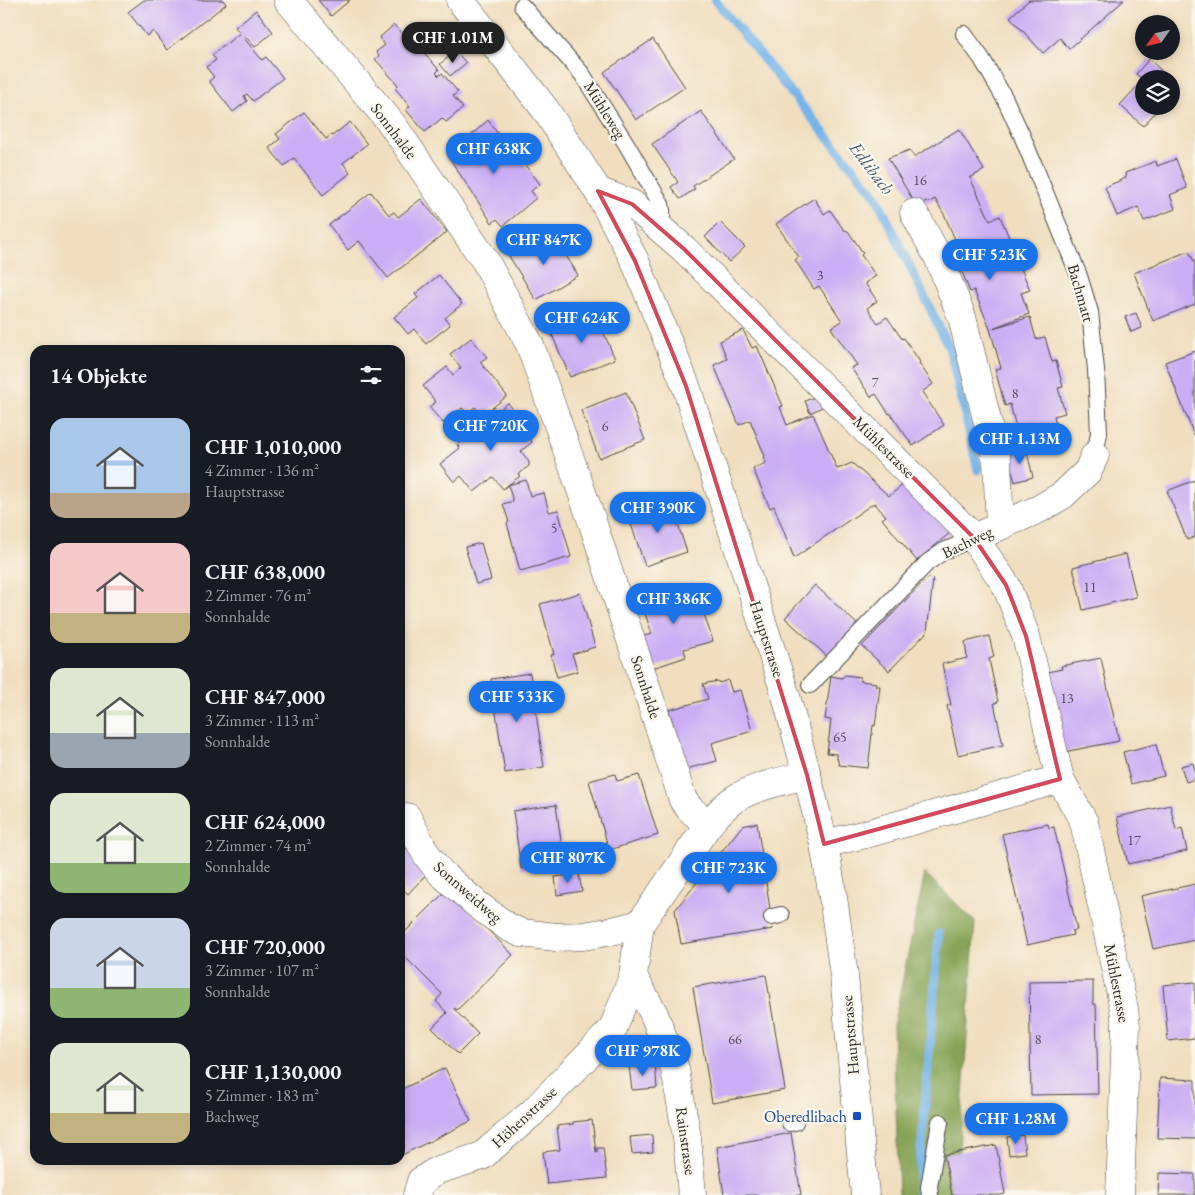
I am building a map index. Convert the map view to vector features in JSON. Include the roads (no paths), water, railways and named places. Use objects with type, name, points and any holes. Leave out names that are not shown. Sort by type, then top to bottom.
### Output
[{"type":"street","name":"Sonnhalde","points":[[288,0],[392,124],[486,262],[530,345],[592,522],[684,800],[690,809],[708,825]]},
{"type":"street","name":"Hauptstrasse","points":[[460,0],[545,108],[598,191],[635,261],[686,386],[786,696],[824,844],[844,976],[864,1195]]},
{"type":"street","name":"Mühlestrasse","points":[[598,191],[632,204],[698,263],[974,538],[1006,585],[1026,636],[1060,779],[1084,822],[1124,1009],[1126,1026],[1120,1195]]},
{"type":"street","name":"Bachweg","points":[[914,214],[938,257],[962,317],[997,461],[1000,526],[974,538]]},
{"type":"street","name":"Bachmatt","points":[[1000,526],[1063,496],[1088,471],[1095,455]]},
{"type":"street","name":"Höhenstrasse","points":[[417,1195],[421,1181],[438,1170],[482,1156],[532,1113],[613,1029],[633,976],[640,924],[708,825],[720,811],[735,799],[761,788],[807,775]]},
{"type":"street","points":[[824,844],[866,834],[1060,779]]},
{"type":"street","name":"Sonnweidweg","points":[[407,817],[426,854],[441,874],[479,906],[508,927],[521,933],[556,937],[582,936],[640,924]]},
{"type":"street","name":"Rainstrasse","points":[[633,976],[654,1014],[675,1069],[687,1138],[692,1195]]},
{"type":"lane","name":"Mühleweg","points":[[522,6],[582,74],[627,145],[660,204],[663,214],[658,227]]},
{"type":"lane","name":"Bachmatt","points":[[964,34],[982,59],[1005,100],[1023,138],[1079,276],[1090,312],[1096,370],[1100,433],[1095,455]]},
{"type":"lane","name":"Bachweg","points":[[810,685],[927,563],[944,551],[974,538]]},
{"type":"lane","points":[[930,1195],[929,1187],[940,1122]]},
{"type":"waterway","name":"Edlibach","points":[[715,0],[876,196],[950,350],[978,470]]},
{"type":"waterway","points":[[919,1195],[939,934]]},
{"type":"place","name":"Oberedlibach","points":[[857,1116]]}]
